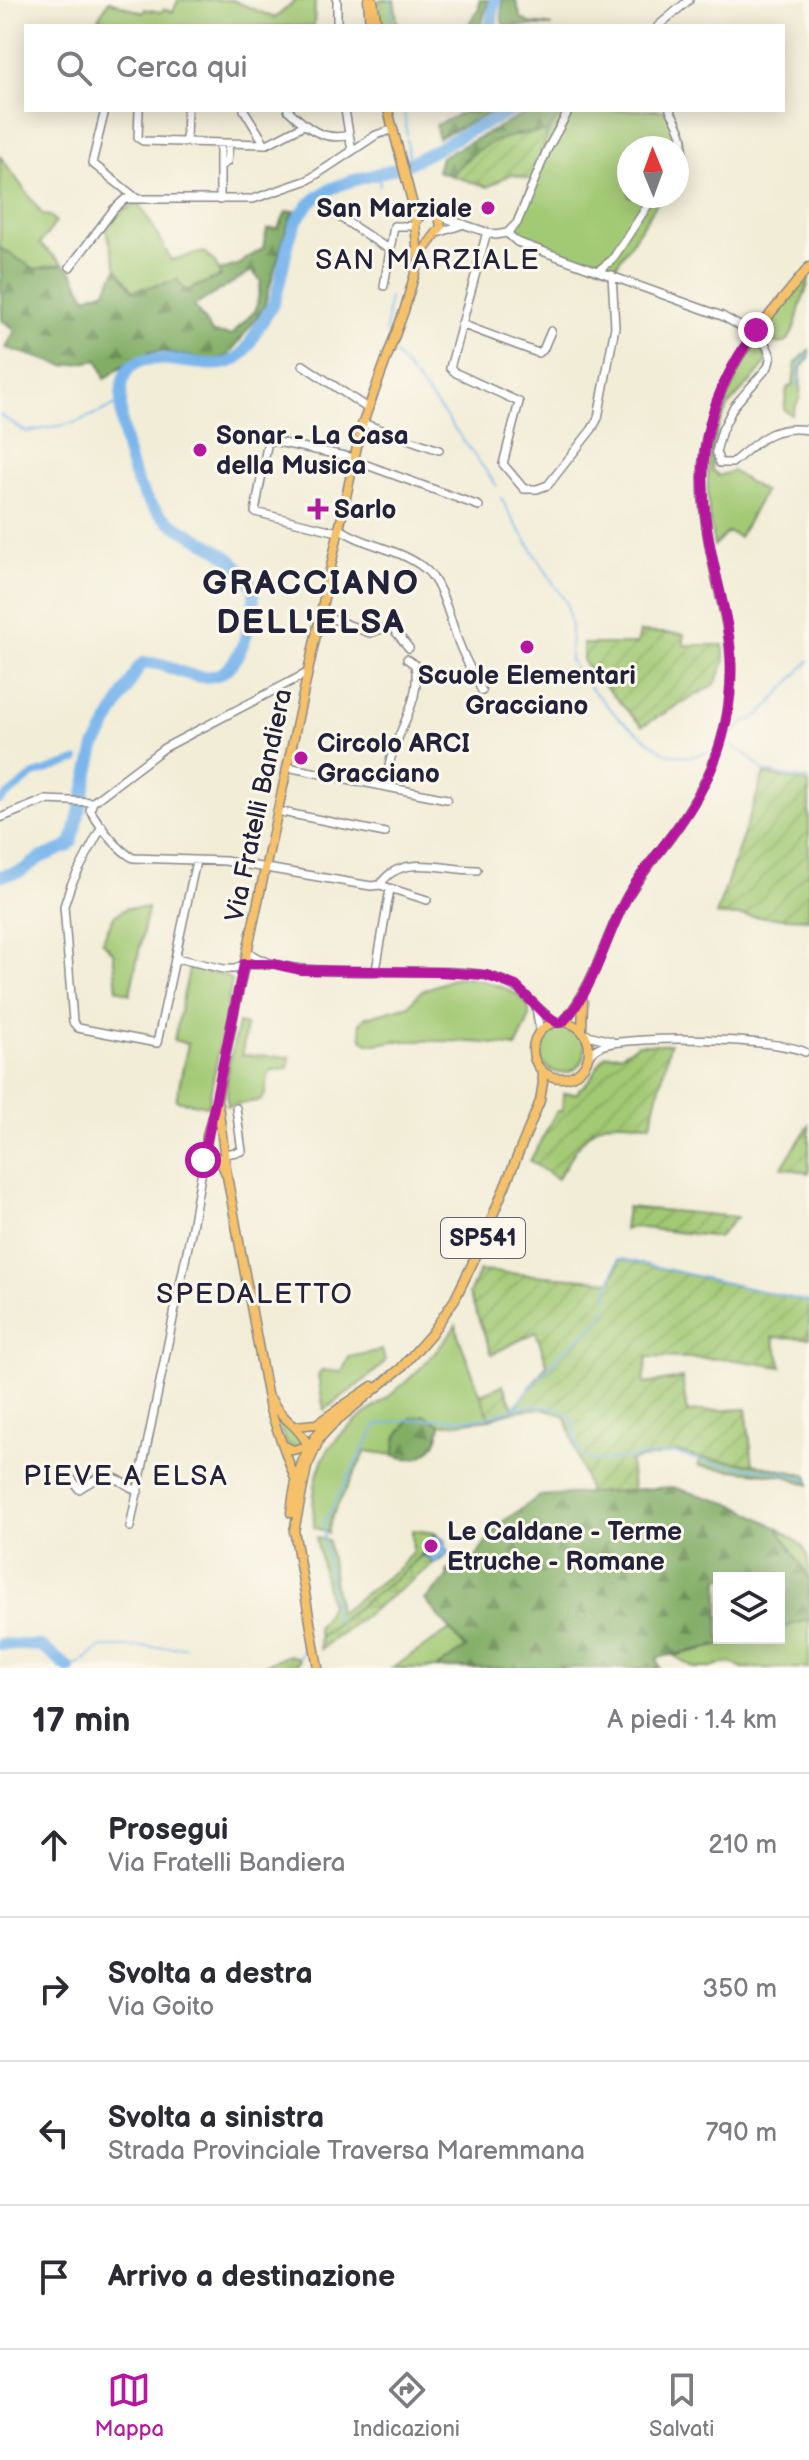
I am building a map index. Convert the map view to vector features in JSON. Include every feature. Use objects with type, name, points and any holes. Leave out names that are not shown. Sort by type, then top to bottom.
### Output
[{"type":"main road","points":[[371,0],[373,24]]},
{"type":"main road","name":"Via Fratelli Bandiera","points":[[388,112],[410,194],[418,263]]},
{"type":"main road","points":[[410,194],[436,214]]},
{"type":"main road","points":[[436,214],[422,213],[416,226],[422,236],[436,235]]},
{"type":"main road","name":"Via Fratelli Bandiera","points":[[227,1176],[220,1160],[209,1150],[208,1130],[338,530],[362,423],[404,311],[418,263],[441,227],[436,214]]},
{"type":"main road","points":[[540,1033],[551,1024],[560,1022],[584,996],[625,900],[700,793],[715,763],[731,689],[731,655],[705,525],[702,472],[705,441],[725,381],[740,355],[809,267]]},
{"type":"main road","points":[[584,996],[583,1032],[589,1055]]},
{"type":"main road","points":[[560,1022],[583,1032]]},
{"type":"main road","name":"SP541","points":[[299,1483],[326,1431],[406,1362],[431,1334],[460,1290],[540,1101],[543,1082],[534,1055],[535,1039],[540,1033]]},
{"type":"main road","name":"SP541","points":[[540,1101],[562,1078],[579,1071],[589,1055]]},
{"type":"main road","points":[[541,1069],[562,1078]]},
{"type":"main road","name":"Via Fratelli Bandiera","points":[[217,1099],[227,1176],[272,1418],[299,1483]]},
{"type":"main road","points":[[208,1130],[221,1130]]},
{"type":"main road","points":[[209,1150],[225,1151]]},
{"type":"main road","name":"SP541","points":[[318,1668],[294,1527],[299,1483],[308,1446],[325,1423],[406,1362]]},
{"type":"main road","points":[[295,1426],[316,1424],[372,1386]]},
{"type":"main road","name":"Via Fratelli Bandiera","points":[[267,1391],[280,1414],[303,1435],[308,1446]]},
{"type":"main road","points":[[282,1444],[293,1450],[308,1446],[330,1423],[342,1417]]},
{"type":"street","points":[[337,0],[337,24]]},
{"type":"street","points":[[660,24],[689,0]]},
{"type":"street","points":[[105,112],[92,163],[136,198]]},
{"type":"street","points":[[139,112],[139,139],[265,144],[304,125]]},
{"type":"street","points":[[186,142],[187,112]]},
{"type":"street","points":[[245,112],[265,144]]},
{"type":"street","points":[[290,112],[304,125],[327,137],[349,135]]},
{"type":"street","points":[[345,112],[352,151]]},
{"type":"street","points":[[436,214],[487,232],[507,233],[518,220],[547,150],[568,112]]},
{"type":"street","points":[[671,112],[682,136]]},
{"type":"street","points":[[70,267],[125,199],[250,199],[318,174],[376,135],[388,131]]},
{"type":"street","points":[[220,200],[220,166],[227,162],[225,143]]},
{"type":"street","points":[[599,270],[612,260],[646,208]]},
{"type":"street","points":[[335,214],[383,246],[391,248]]},
{"type":"street","points":[[436,235],[464,224]]},
{"type":"street","points":[[384,286],[395,225],[416,226]]},
{"type":"street","points":[[487,232],[451,358],[451,369],[519,402],[504,466],[522,488],[531,490],[544,487],[597,420],[615,327],[612,275]]},
{"type":"street","points":[[507,233],[517,242],[727,318],[767,347],[771,358],[768,367],[736,402],[725,421],[716,449],[720,463],[732,463],[757,440],[770,433],[809,430]]},
{"type":"street","points":[[461,324],[538,353],[543,350],[551,331]]},
{"type":"street","points":[[303,365],[367,408]]},
{"type":"street","points":[[362,423],[439,450]]},
{"type":"street","points":[[479,506],[354,459],[268,440],[254,511],[338,530],[401,556],[428,571],[437,585],[457,630],[460,647],[482,691]]},
{"type":"street","points":[[320,614],[370,633],[391,626],[409,648]]},
{"type":"street","points":[[385,786],[393,751],[416,689],[415,665],[407,659]]},
{"type":"street","points":[[0,818],[43,801],[89,802],[164,748],[307,673]]},
{"type":"street","points":[[287,767],[447,799]]},
{"type":"street","points":[[89,802],[91,811],[102,826],[133,858],[219,860],[380,885],[427,900]]},
{"type":"street","points":[[277,811],[385,833]]},
{"type":"street","points":[[102,826],[71,885],[64,906],[74,1024],[78,1028],[156,1044],[196,861]]},
{"type":"street","points":[[380,885],[389,872],[400,868],[432,866],[477,870]]},
{"type":"street","points":[[376,970],[390,889]]},
{"type":"street","points":[[247,950],[256,958],[300,970],[486,975],[516,986],[535,1005],[560,1022]]},
{"type":"street","points":[[176,958],[224,969],[235,969],[244,964],[274,964]]},
{"type":"street","points":[[224,969],[240,983]]},
{"type":"street","points":[[535,1005],[540,1033]]},
{"type":"street","points":[[583,1032],[599,1039],[621,1042],[748,1042],[782,1045],[805,1052]]},
{"type":"street","points":[[589,1055],[601,1046],[621,1042]]},
{"type":"street","points":[[225,1151],[242,1151],[236,1108]]},
{"type":"street","points":[[130,1527],[209,1150]]},
{"type":"street","points":[[71,1478],[79,1489],[100,1476],[111,1475],[138,1492]]},
{"type":"green space","points":[[178,0],[232,0],[275,18],[296,0],[315,0],[314,24],[113,24],[98,18],[109,1],[143,13],[145,9],[173,12]]},
{"type":"green space","points":[[379,0],[394,0],[398,24],[382,24]]},
{"type":"green space","points":[[479,0],[489,0],[482,24],[468,24],[479,9]]},
{"type":"green space","points":[[502,0],[516,0],[521,18],[537,24],[504,24]]},
{"type":"green space","points":[[464,112],[492,112],[438,138],[436,125]]},
{"type":"green space","points":[[528,112],[562,112],[548,132],[517,134],[466,158],[452,176],[437,171],[441,157]]},
{"type":"green space","points":[[562,112],[667,112],[679,136],[617,136],[617,208],[654,208],[613,270],[524,240],[515,229],[548,132]]},
{"type":"green space","points":[[548,132],[532,180],[511,174],[488,187],[452,176],[483,147],[519,135]]},
{"type":"green space","points":[[0,156],[43,215],[50,216],[56,222],[40,244],[63,264],[35,269],[0,248]]},
{"type":"green space","points":[[139,202],[171,260],[204,252],[215,262],[221,276],[186,291],[177,280],[133,291],[117,268],[106,229],[120,213]]},
{"type":"green space","points":[[294,211],[264,307],[229,355],[212,361],[161,351],[150,352],[129,361],[105,379],[98,360],[65,366],[6,348],[15,330],[2,320],[0,248],[35,269],[63,264],[73,273],[86,297],[106,290],[117,268],[133,291],[177,280],[186,291],[221,276],[218,271],[237,265],[263,248],[267,229],[278,228],[286,212]],"holes":[[[252,271],[261,281],[256,310],[231,335],[213,333],[194,306]]]},
{"type":"green space","points":[[809,274],[791,335],[783,343],[770,340],[761,333]]},
{"type":"green space","points":[[755,341],[764,350],[766,362],[724,413],[713,450],[712,470],[719,476],[732,471],[764,492],[739,537],[728,532],[714,546],[708,490],[712,439],[728,390]]},
{"type":"green space","points":[[809,350],[809,358],[801,368],[800,397],[792,415],[784,410],[787,388],[793,385],[796,363]]},
{"type":"green space","points":[[640,632],[684,634],[684,645],[723,645],[725,662],[715,684],[642,726],[583,662],[583,644],[637,644]]},
{"type":"green space","points":[[764,774],[809,783],[809,919],[716,915]]},
{"type":"green space","points":[[127,908],[148,908],[130,994],[117,989],[113,952],[102,941],[114,916]]},
{"type":"green space","points":[[189,969],[224,975],[232,981],[208,1106],[176,1100],[188,1044],[174,1040]]},
{"type":"green space","points":[[457,977],[499,986],[526,1003],[528,1020],[516,1047],[442,1041],[374,1044],[362,1039],[360,1023],[366,1017],[409,1005],[421,991]]},
{"type":"green space","points":[[238,1023],[246,1025],[242,1055],[290,1057],[288,1068],[268,1074],[261,1100],[227,1106],[227,1074]]},
{"type":"green space","points":[[562,1027],[578,1034],[585,1050],[578,1066],[562,1073],[546,1066],[539,1050],[546,1034]]},
{"type":"green space","points":[[638,1044],[670,1044],[651,1124],[618,1122],[599,1126],[578,1146],[557,1179],[530,1161],[557,1111],[562,1111],[564,1093],[578,1093],[606,1055],[622,1054]]},
{"type":"green space","points":[[809,1125],[809,1173],[782,1167]]},
{"type":"green space","points":[[627,1207],[737,1217],[718,1237],[633,1227],[624,1230]]},
{"type":"green space","points":[[620,1259],[809,1302],[809,1338],[773,1337],[782,1367],[729,1359],[647,1357],[644,1384],[682,1378],[687,1412],[746,1409],[753,1464],[699,1458],[677,1452],[630,1461],[633,1490],[589,1493],[566,1418],[539,1409],[490,1419],[480,1394],[503,1385],[514,1409],[547,1364],[536,1332],[492,1354],[469,1294],[479,1271],[612,1281]]},
{"type":"green space","points":[[456,1325],[490,1419],[441,1425],[425,1416],[397,1436],[394,1455],[366,1451],[332,1516],[328,1533],[314,1527],[315,1485],[322,1461],[335,1441],[419,1369]]},
{"type":"green space","points":[[382,1350],[385,1361],[381,1366],[324,1410],[318,1376],[322,1370],[342,1372],[349,1357]]},
{"type":"green space","points":[[425,1415],[441,1425],[431,1449],[420,1457],[394,1455],[397,1436],[411,1418]]},
{"type":"green space","points":[[275,1417],[298,1432],[303,1443],[299,1448],[286,1444]]},
{"type":"green space","points":[[699,1458],[753,1464],[807,1475],[809,1485],[786,1476],[698,1466]]},
{"type":"green space","points":[[672,1487],[738,1506],[778,1528],[809,1578],[809,1619],[785,1627],[785,1572],[713,1572],[713,1644],[724,1644],[657,1658],[660,1668],[436,1668],[466,1648],[425,1600],[447,1578],[447,1571],[460,1564],[472,1563],[498,1525],[540,1496]]},
{"type":"green space","points":[[778,1528],[803,1548],[808,1559],[809,1578]]},
{"type":"green space","points":[[412,1530],[436,1533],[427,1542],[430,1546],[400,1575],[319,1637],[317,1627],[330,1604],[316,1538],[328,1540],[339,1613],[400,1567],[413,1551]]},
{"type":"green space","points":[[421,1556],[434,1564],[320,1649],[319,1637]]},
{"type":"green space","points":[[809,1619],[809,1668],[743,1668],[731,1663],[695,1668],[674,1656],[727,1644],[785,1644],[785,1627]]},
{"type":"green space","points":[[450,1630],[466,1649],[436,1668],[392,1668]]},
{"type":"green space","points":[[289,1655],[299,1658],[292,1668],[257,1668]]},
{"type":"water","points":[[436,1535],[446,1541],[450,1553],[434,1564],[421,1556],[431,1548],[427,1543]]},
{"type":"waterway","points":[[390,0],[392,24]]},
{"type":"waterway","points":[[491,24],[495,0]]},
{"type":"waterway","points":[[404,112],[407,135]]},
{"type":"waterway","points":[[491,112],[497,118]]},
{"type":"waterway","points":[[0,876],[20,872],[72,842],[95,747],[143,663],[161,665],[195,676],[213,676],[231,665],[248,630],[254,592],[244,573],[221,552],[167,520],[145,497],[139,485],[123,428],[122,386],[128,370],[139,362],[154,359],[225,364],[238,358],[274,302],[292,232],[313,200],[337,186],[413,161],[509,112]]},
{"type":"waterway","points":[[407,139],[409,163]]},
{"type":"waterway","points":[[378,175],[380,186]]},
{"type":"waterway","points":[[386,334],[389,297]]},
{"type":"waterway","points":[[395,354],[497,486]]},
{"type":"waterway","points":[[798,387],[799,366],[809,354]]},
{"type":"waterway","points":[[0,415],[26,432],[74,423],[121,403]]},
{"type":"waterway","points":[[501,498],[567,604],[571,628],[570,660],[581,678],[620,719],[665,753],[689,757],[709,752]]},
{"type":"waterway","points":[[809,661],[760,715],[745,722],[731,736],[731,746],[746,754],[765,772],[809,780]]},
{"type":"waterway","points":[[0,801],[33,775],[77,760]]},
{"type":"waterway","points":[[609,1301],[608,1290],[618,1259],[623,1259],[809,1302]]},
{"type":"waterway","points":[[515,1406],[561,1353],[599,1321],[605,1308]]},
{"type":"waterway","points":[[336,1622],[324,1522],[376,1426],[415,1419],[481,1418],[516,1408],[547,1407],[566,1413],[574,1426],[581,1453],[596,1462],[674,1453],[711,1463],[787,1473],[809,1481]]},
{"type":"waterway","points":[[0,1644],[41,1646],[69,1668]]},
{"type":"waterway","points":[[73,1668],[102,1647],[185,1647]]},
{"type":"waterway","points":[[299,1658],[303,1649]]},
{"type":"place","name":"San Marziale","points":[[488,208]]},
{"type":"place","name":"Sonar - La Casa della Musica","points":[[200,450]]},
{"type":"place","name":"Sarlo","points":[[318,509]]},
{"type":"place","name":"Scuole Elementari Gracciano","points":[[527,647]]},
{"type":"place","name":"Circolo ARCI Gracciano","points":[[301,758]]},
{"type":"place","name":"Le Caldane - Terme Etruche - Romane","points":[[431,1546]]},
{"type":"district","name":"SAN MARZIALE","points":[[428,259]]},
{"type":"district","name":"GRACCIANO DELL'ELSA","points":[[311,602]]},
{"type":"district","name":"SPEDALETTO","points":[[255,1293]]},
{"type":"district","name":"PIEVE A ELSA","points":[[126,1475]]},
{"type":"route","points":[[203,1160],[244,964],[274,964],[300,970],[478,974],[516,986],[544,1014],[558,1023],[563,1022],[584,996],[625,900],[700,793],[709,778],[722,741],[731,689],[731,660],[706,533],[702,463],[717,399],[756,330]]}]
